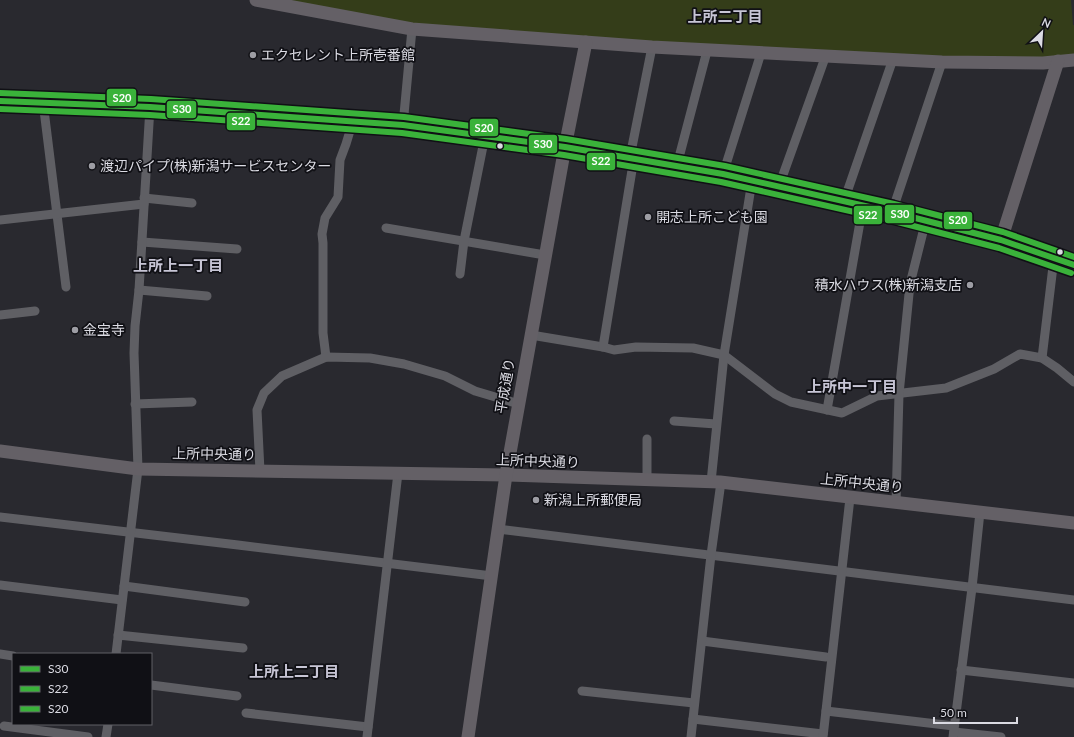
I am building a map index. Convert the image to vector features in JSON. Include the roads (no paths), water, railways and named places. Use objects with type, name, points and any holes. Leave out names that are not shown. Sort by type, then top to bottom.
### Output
[{"type":"main road","points":[[0,101],[150,107],[403,125],[632,157],[723,174],[926,220],[1001,240],[1074,265]]},
{"type":"street","points":[[256,0],[412,29],[652,47],[942,62],[1043,63],[1074,60]]},
{"type":"street","points":[[403,125],[412,29]]},
{"type":"street","name":"平成通り","points":[[468,737],[506,475],[564,147],[586,42]]},
{"type":"street","points":[[603,347],[632,157],[652,47]]},
{"type":"street","points":[[677,165],[707,51]]},
{"type":"street","points":[[723,174],[761,53]]},
{"type":"street","points":[[779,186],[826,55]]},
{"type":"street","points":[[844,201],[893,59]]},
{"type":"street","points":[[1001,240],[1058,61]]},
{"type":"street","points":[[892,212],[942,62]]},
{"type":"street","points":[[43,102],[66,287]]},
{"type":"street","points":[[116,653],[138,469],[134,353],[150,107]]},
{"type":"street","points":[[326,357],[323,333],[322,234],[325,218],[338,197],[340,160],[353,121]]},
{"type":"street","points":[[460,274],[464,241],[485,136]]},
{"type":"street","points":[[691,737],[711,556],[716,482],[716,424],[724,354],[752,181]]},
{"type":"street","points":[[0,220],[144,201],[192,203]]},
{"type":"street","points":[[827,410],[863,205]]},
{"type":"street","points":[[896,503],[899,394],[910,284],[926,220]]},
{"type":"street","points":[[386,228],[545,255]]},
{"type":"street","points":[[142,242],[237,249]]},
{"type":"street","points":[[1042,358],[1054,258]]},
{"type":"street","points":[[139,290],[207,296]]},
{"type":"street","points":[[0,315],[35,311]]},
{"type":"street","points":[[530,335],[614,350],[636,347],[693,348],[724,354],[775,394],[791,402],[842,413],[877,396],[946,388],[994,369],[1020,354],[1042,358],[1058,368],[1074,382]]},
{"type":"street","points":[[260,471],[257,410],[264,393],[282,376],[326,357],[370,358],[404,364],[445,376],[475,390],[519,404]]},
{"type":"street","points":[[135,404],[192,402]]},
{"type":"street","points":[[674,421],[716,424]]},
{"type":"street","points":[[647,439],[647,480]]},
{"type":"street","name":"上所中央通り","points":[[0,451],[138,469],[506,475],[716,482],[1074,523]]},
{"type":"street","points":[[246,713],[367,732],[398,473]]},
{"type":"street","points":[[693,719],[823,735],[850,498]]},
{"type":"street","points":[[954,732],[980,512]]},
{"type":"street","points":[[0,517],[492,576]]},
{"type":"street","points":[[498,529],[1074,600]]},
{"type":"street","points":[[0,585],[122,600]]},
{"type":"street","points":[[124,586],[245,602]]},
{"type":"street","points":[[118,635],[243,648]]},
{"type":"street","points":[[702,641],[826,657]]},
{"type":"street","points":[[0,654],[12,656]]},
{"type":"street","points":[[961,670],[1074,683]]},
{"type":"street","points":[[152,685],[237,696]]},
{"type":"street","points":[[582,691],[694,703]]},
{"type":"street","points":[[826,711],[954,732],[1001,737]]},
{"type":"street","points":[[106,737],[108,725]]},
{"type":"street","points":[[4,726],[88,737]]},
{"type":"place","name":"エクセレント上所壱番館","points":[[253,55]]},
{"type":"place","name":"渡辺パイプ(株)新潟サービスセンター","points":[[92,166]]},
{"type":"place","name":"開志上所こども園","points":[[648,217]]},
{"type":"place","name":"積水ハウス(株)新潟支店","points":[[970,285]]},
{"type":"place","name":"金宝寺","points":[[75,330]]},
{"type":"place","name":"新潟上所郵便局","points":[[536,500]]},
{"type":"district","name":"上所二丁目","points":[[725,17]]},
{"type":"district","name":"上所上一丁目","points":[[178,266]]},
{"type":"district","name":"上所中一丁目","points":[[852,387]]},
{"type":"district","name":"上所上二丁目","points":[[294,672]]}]
